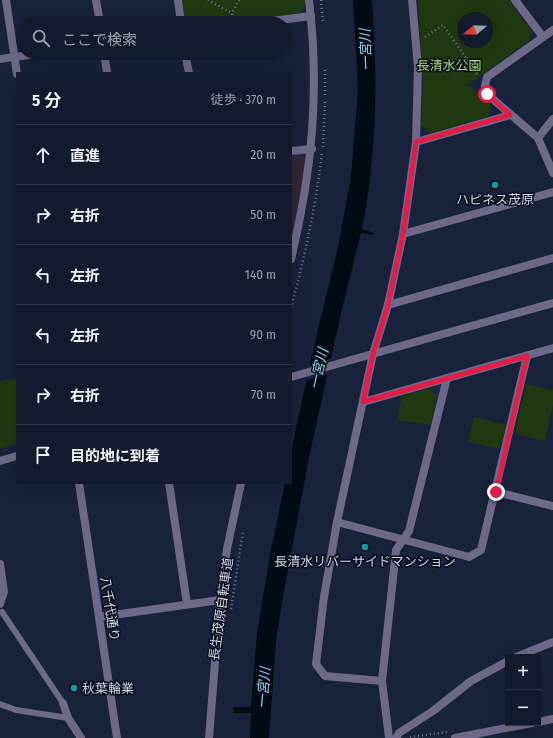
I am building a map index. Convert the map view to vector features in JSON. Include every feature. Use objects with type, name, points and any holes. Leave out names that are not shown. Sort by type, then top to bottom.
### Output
[{"type":"street","points":[[6,0],[17,72]]},
{"type":"street","points":[[96,0],[99,16]]},
{"type":"street","points":[[178,0],[180,16]]},
{"type":"street","points":[[292,255],[302,214],[312,148],[315,87],[309,0]]},
{"type":"street","points":[[382,681],[325,676],[316,664],[324,597],[337,522],[373,354],[388,305],[403,234],[416,142],[418,67],[412,0]]},
{"type":"street","points":[[515,0],[543,38]]},
{"type":"street","points":[[292,18],[311,16]]},
{"type":"street","points":[[553,30],[487,77],[485,86],[487,94],[538,138],[553,173]]},
{"type":"street","points":[[0,60],[15,57]]},
{"type":"street","points":[[105,60],[107,72]]},
{"type":"street","points":[[186,60],[188,72]]},
{"type":"street","points":[[416,142],[510,115]]},
{"type":"street","points":[[538,138],[553,119]]},
{"type":"street","points":[[292,152],[312,148]]},
{"type":"street","points":[[403,234],[553,192]]},
{"type":"street","points":[[388,305],[553,258]]},
{"type":"street","points":[[292,377],[553,303]]},
{"type":"street","points":[[363,402],[553,348]]},
{"type":"street","points":[[337,522],[469,557],[481,550],[496,492],[527,356]]},
{"type":"street","points":[[389,738],[382,681],[396,550],[402,539],[409,531],[447,378]]},
{"type":"street","points":[[0,461],[16,456]]},
{"type":"street","name":"八千代通り","points":[[79,484],[117,738]]},
{"type":"street","points":[[169,484],[187,604]]},
{"type":"street","points":[[209,738],[220,600],[227,549],[241,484]]},
{"type":"street","points":[[496,492],[553,506]]},
{"type":"street","points":[[0,564],[4,592],[1,608]]},
{"type":"street","points":[[98,617],[220,600]]},
{"type":"street","points":[[523,654],[553,642]]},
{"type":"street","points":[[396,738],[399,733],[433,711],[470,681],[486,671],[505,662]]},
{"type":"street","points":[[63,703],[68,718],[81,738]]},
{"type":"street","points":[[541,721],[553,719]]},
{"type":"street","points":[[457,736],[515,726]]},
{"type":"lane","points":[[1,608],[63,703]]},
{"type":"lane","points":[[0,704],[16,710],[68,718]]},
{"type":"path","points":[[208,0],[232,13],[239,0]]},
{"type":"path","points":[[417,43],[443,25],[485,86]]},
{"type":"path","name":"長生茂原自転車道","points":[[230,615],[243,528]]},
{"type":"path","points":[[396,738],[457,736]]},
{"type":"shaded area","points":[[300,154],[306,160],[299,212],[292,241],[292,156]]},
{"type":"green space","points":[[182,0],[306,0],[307,4],[300,13],[277,16],[184,16]]},
{"type":"green space","name":"長清水公園","points":[[418,0],[509,0],[531,30],[530,40],[468,85],[491,105],[489,116],[430,133],[421,125],[423,82]]},
{"type":"green space","points":[[16,378],[16,444],[0,449],[0,381]]},
{"type":"green space","points":[[526,384],[553,390],[553,405],[545,441],[515,434]]},
{"type":"green space","points":[[428,388],[438,396],[430,425],[397,420],[402,396]]},
{"type":"green space","points":[[474,417],[506,425],[500,449],[468,442]]},
{"type":"water","name":"一宮川","points":[[353,0],[372,0],[375,58],[375,115],[371,172],[362,229],[374,233],[373,235],[361,233],[342,309],[309,457],[276,641],[269,738],[250,738],[251,713],[233,713],[233,707],[251,707],[257,633],[270,555],[285,484],[292,484],[292,447],[339,242],[351,177],[358,88]]},
{"type":"pier","points":[[333,358],[330,374],[304,381],[307,365]]},
{"type":"place","name":"ハピネス茂原","points":[[495,185]]},
{"type":"place","name":"長清水リバーサイドマンション","points":[[365,547]]},
{"type":"place","name":"秋葉輪業","points":[[74,688]]},
{"type":"route","points":[[487,94],[510,115],[416,142],[403,234],[388,305],[373,354],[363,402],[527,356],[496,492]]}]
